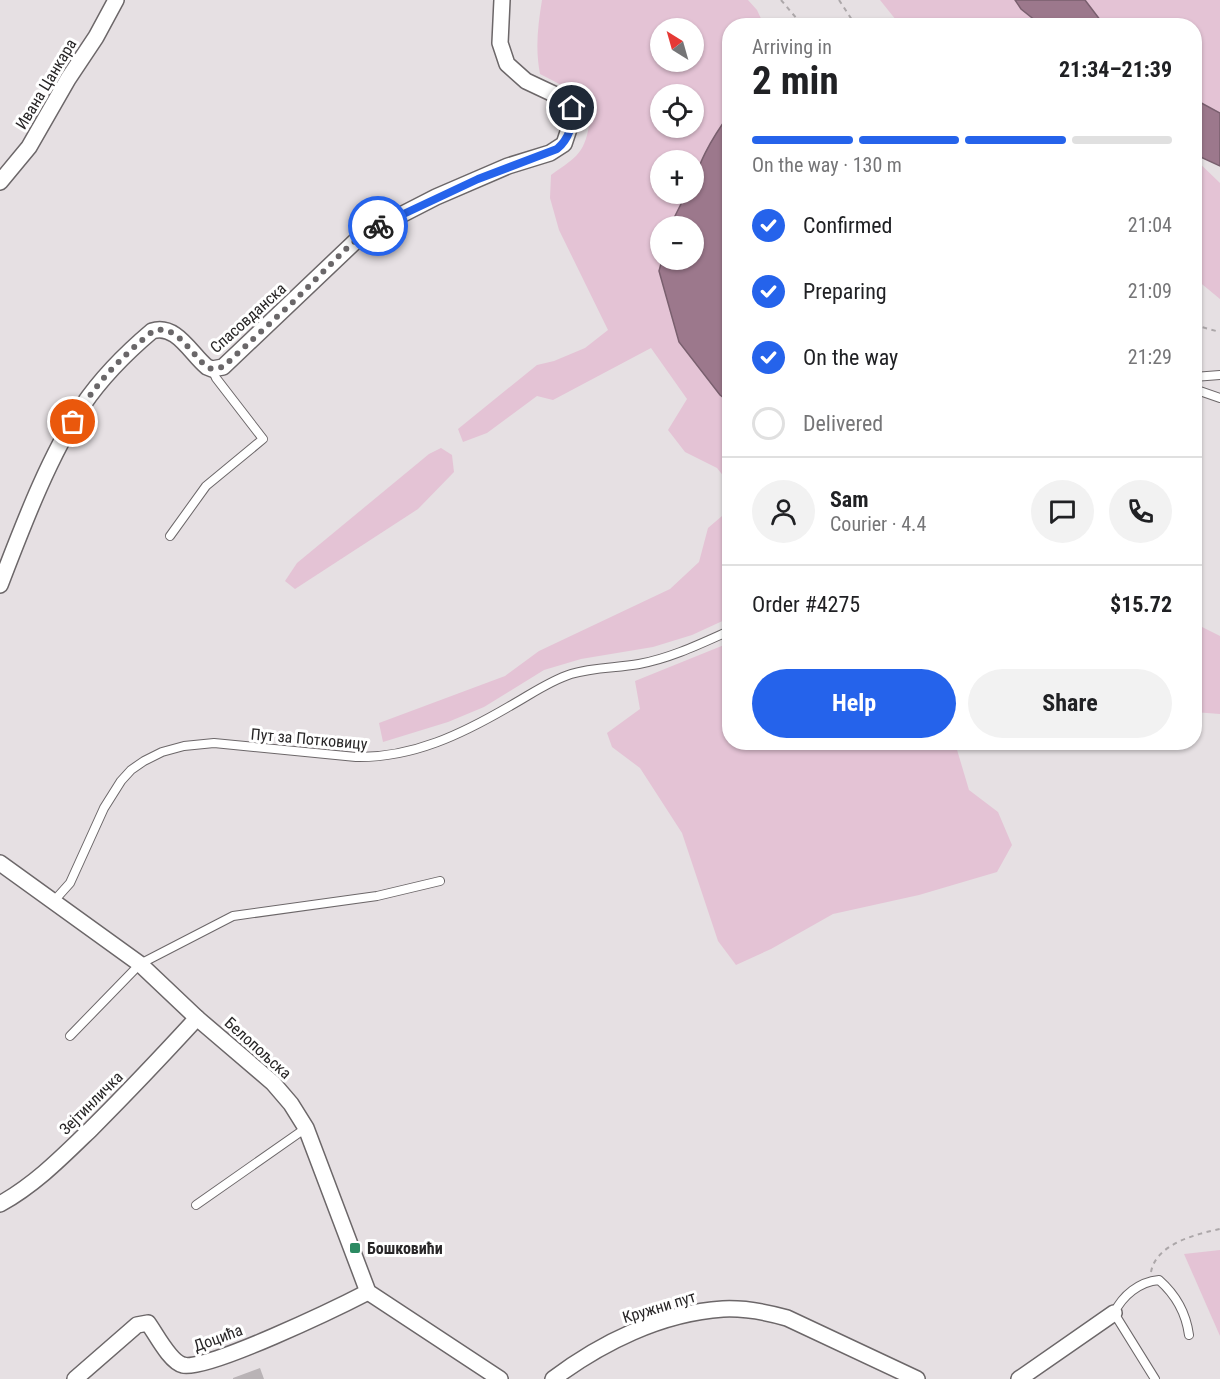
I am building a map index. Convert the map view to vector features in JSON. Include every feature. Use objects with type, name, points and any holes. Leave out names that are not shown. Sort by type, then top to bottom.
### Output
[{"type":"street","name":"Ивана Цанкара","points":[[0,182],[29,147],[116,0]]},
{"type":"street","name":"Спасовданска","points":[[0,585],[33,504],[82,406],[117,363],[153,331],[165,329],[174,333],[201,362],[212,369],[228,364],[363,235],[436,197],[508,166],[550,153],[564,144],[570,131],[573,112],[567,101],[526,81],[507,64],[500,43],[502,0]]},
{"type":"street","name":"Белопољска","points":[[0,863],[52,903],[140,964],[197,1018],[273,1083],[291,1104],[306,1128],[368,1292]]},
{"type":"street","name":"Зејтинличка","points":[[0,1204],[18,1194],[63,1157],[116,1105],[197,1018]]},
{"type":"street","name":"Доцића","points":[[75,1379],[136,1325],[148,1323],[175,1362],[190,1366],[228,1355],[315,1318],[368,1292]]},
{"type":"street","points":[[368,1292],[500,1379]]},
{"type":"street","name":"Кружни пут","points":[[553,1379],[581,1359],[629,1334],[681,1316],[724,1309],[766,1312],[787,1318],[917,1379]]},
{"type":"street","points":[[1019,1379],[1114,1312]]},
{"type":"lane","points":[[171,536],[206,486],[263,439],[216,378],[212,369]]},
{"type":"lane","points":[[1202,376],[1220,375]]},
{"type":"lane","points":[[1202,391],[1220,398]]},
{"type":"lane","name":"Пут за Потковицу","points":[[52,903],[70,883],[104,808],[121,781],[138,765],[162,752],[184,746],[214,743],[356,757],[380,758],[399,754],[428,747],[468,731],[539,689],[570,674],[659,659],[722,634]]},
{"type":"lane","points":[[70,1036],[140,964],[233,916],[377,896],[440,881]]},
{"type":"lane","points":[[196,1205],[306,1128]]},
{"type":"lane","points":[[1155,1379],[1114,1312],[1122,1298],[1152,1281],[1159,1280],[1176,1299],[1186,1319],[1189,1335]]},
{"type":"path","points":[[781,0],[796,18]]},
{"type":"path","points":[[839,0],[851,18]]},
{"type":"path","points":[[1202,327],[1220,332]]},
{"type":"path","points":[[1152,1281],[1152,1267],[1162,1252],[1194,1236],[1220,1228]]},
{"type":"shaded area","points":[[542,0],[748,0],[761,18],[722,18],[722,125],[704,158],[704,150],[650,150],[650,204],[681,204],[675,216],[650,216],[650,270],[659,270],[722,397],[722,474],[717,468],[685,452],[668,430],[687,399],[651,348],[553,400],[537,396],[487,433],[463,442],[458,429],[537,365],[554,361],[585,348],[608,330],[559,230],[550,198],[551,175],[579,153],[586,140],[590,120],[573,91],[540,74],[537,46]]},
{"type":"shaded area","points":[[880,0],[1015,0],[1021,9],[1032,18],[894,18]]},
{"type":"shaded area","points":[[1015,0],[1085,0],[1099,18],[1032,18],[1021,9]]},
{"type":"shaded area","points":[[1085,0],[1220,0],[1220,113],[1202,103],[1202,18],[1099,18]]},
{"type":"shaded area","points":[[1202,103],[1220,113],[1220,166],[1202,158]]},
{"type":"shaded area","points":[[722,126],[722,397],[679,342],[659,271],[704,270],[704,216],[675,216],[681,204],[704,204],[704,155]]},
{"type":"shaded area","points":[[1202,166],[1220,183],[1220,299],[1202,284]]},
{"type":"shaded area","points":[[441,448],[452,455],[454,472],[418,509],[295,589],[285,581],[297,563],[429,454]]},
{"type":"shaded area","points":[[722,516],[722,621],[692,635],[653,647],[581,659],[544,670],[484,707],[448,722],[383,742],[379,723],[505,676],[539,651],[670,589],[699,562],[708,528]]},
{"type":"shaded area","points":[[1202,627],[1220,636],[1220,714],[1202,713]]},
{"type":"shaded area","points":[[722,646],[722,750],[957,750],[969,790],[998,812],[1012,845],[997,872],[919,895],[833,914],[771,949],[736,965],[718,941],[682,833],[640,768],[612,747],[607,733],[640,709],[635,681]]},
{"type":"shaded area","points":[[1220,1250],[1220,1336],[1184,1254]]},
{"type":"building","points":[[260,1368],[264,1379],[233,1379],[233,1378]]},
{"type":"way so far","points":[[73,422],[98,384],[117,363],[153,331],[165,329],[174,333],[207,367],[212,369],[228,364],[351,244],[378,226]]},
{"type":"place","name":"Бошковићи","points":[[355,1248]]},
{"type":"route","points":[[378,226],[436,197],[508,166],[557,149],[564,144],[570,131],[572,108]]}]
